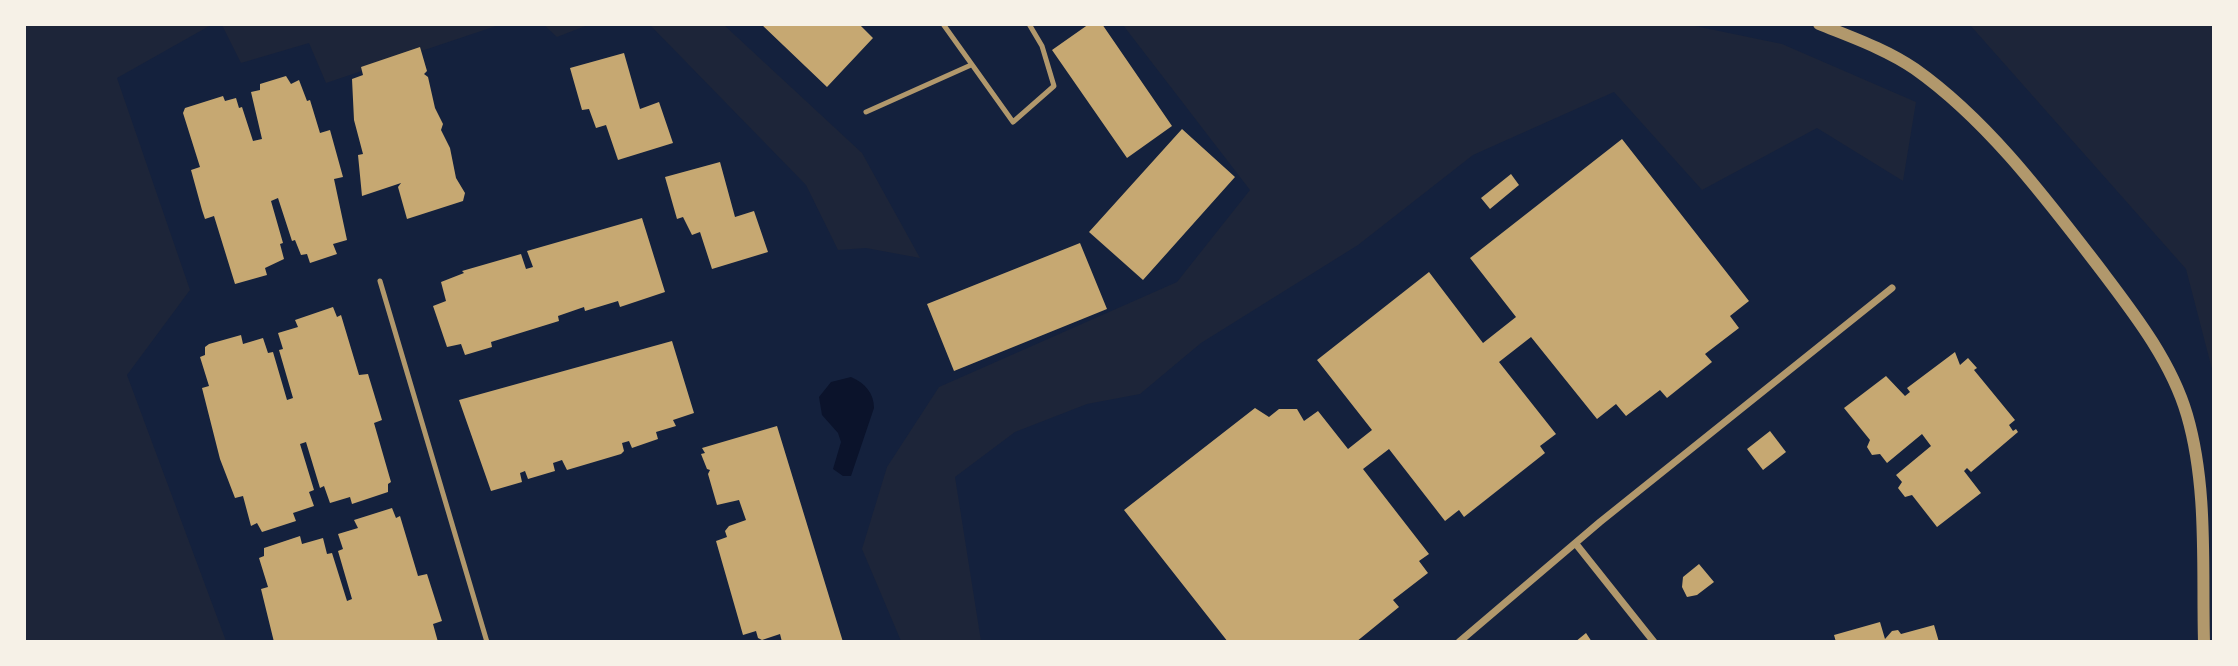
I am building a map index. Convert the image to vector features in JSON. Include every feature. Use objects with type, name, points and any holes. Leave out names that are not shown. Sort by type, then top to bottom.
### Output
[{"type":"street","points":[[1819,24],[1867,43],[1914,68],[1974,118],[2040,194],[2131,309],[2163,362],[2187,414],[2199,468],[2204,642]]},
{"type":"street","points":[[1459,642],[1892,288]]},
{"type":"street","points":[[1576,544],[1654,642]]},
{"type":"lane","points":[[943,24],[1013,122],[1054,86],[1042,46],[1029,24]]},
{"type":"lane","points":[[866,112],[971,65]]},
{"type":"lane","points":[[380,281],[487,642]]},
{"type":"shaded area","points":[[24,25],[211,25],[117,78],[190,290],[127,375],[226,641],[25,641]]},
{"type":"shaded area","points":[[222,25],[499,25],[326,83],[309,43],[241,63]]},
{"type":"shaded area","points":[[544,25],[588,25],[557,37]]},
{"type":"shaded area","points":[[650,25],[724,25],[862,153],[920,258],[866,248],[838,250],[806,185]]},
{"type":"shaded area","points":[[1123,25],[1690,25],[1782,44],[1916,102],[1903,181],[1817,128],[1702,190],[1614,92],[1473,155],[1358,245],[1201,343],[1140,394],[1087,404],[1015,432],[955,477],[981,641],[901,641],[862,549],[887,467],[939,387],[1177,282],[1250,190]]},
{"type":"shaded area","points":[[1970,25],[2213,25],[2213,373],[2186,269]]},
{"type":"shaded area","points":[[851,377],[868,389],[874,408],[851,476],[843,476],[833,469],[841,442],[838,433],[822,415],[819,397],[831,382]]},
{"type":"building","points":[[761,24],[859,24],[873,38],[827,87]]},
{"type":"building","points":[[1089,24],[1102,24],[1172,126],[1127,158],[1052,50]]},
{"type":"building","points":[[420,47],[427,71],[424,74],[428,77],[435,108],[443,124],[441,130],[450,148],[456,178],[465,193],[463,201],[407,219],[398,187],[401,183],[362,196],[358,155],[363,154],[354,120],[352,79],[363,75],[361,67]]},
{"type":"building","points":[[624,53],[640,109],[659,102],[673,143],[618,160],[606,125],[596,128],[589,109],[582,110],[570,68]]},
{"type":"building","points":[[286,76],[291,84],[299,80],[307,101],[310,100],[320,133],[330,130],[343,177],[334,179],[347,240],[333,244],[337,254],[310,263],[307,254],[301,255],[295,240],[292,241],[278,198],[271,201],[283,243],[280,244],[284,259],[265,268],[267,275],[235,284],[214,216],[205,219],[202,210],[191,170],[200,167],[183,113],[185,108],[223,96],[225,101],[236,98],[239,108],[242,107],[253,141],[262,139],[251,92],[260,90],[260,84]]},
{"type":"building","points":[[1182,129],[1235,177],[1143,280],[1089,232]]},
{"type":"building","points":[[1622,139],[1749,301],[1730,316],[1739,328],[1705,354],[1712,362],[1667,398],[1660,390],[1626,416],[1616,404],[1597,419],[1531,337],[1499,362],[1556,434],[1540,446],[1545,453],[1464,517],[1459,510],[1445,521],[1389,449],[1363,469],[1429,554],[1419,561],[1428,573],[1393,600],[1399,607],[1356,642],[1228,642],[1124,510],[1255,408],[1269,417],[1279,409],[1297,409],[1304,421],[1318,411],[1348,449],[1372,430],[1317,360],[1429,272],[1483,343],[1516,317],[1470,258]]},
{"type":"building","points":[[720,162],[735,217],[754,211],[768,252],[712,269],[700,232],[692,235],[683,217],[677,219],[665,177]]},
{"type":"building","points":[[1511,174],[1519,185],[1490,209],[1481,198]]},
{"type":"building","points":[[642,218],[665,292],[620,307],[618,301],[585,311],[584,307],[558,316],[559,321],[491,342],[492,347],[465,355],[461,344],[447,347],[433,306],[446,301],[441,282],[464,273],[462,271],[521,254],[526,269],[533,267],[527,251]]},
{"type":"building","points":[[1080,243],[1107,309],[954,371],[927,304]]},
{"type":"building","points":[[333,307],[337,317],[341,315],[359,375],[368,374],[382,420],[374,423],[391,482],[388,484],[388,492],[352,504],[350,497],[330,503],[324,486],[320,488],[306,442],[300,444],[314,490],[309,492],[314,506],[293,513],[296,521],[262,532],[257,523],[251,526],[243,496],[235,498],[220,459],[202,388],[209,386],[200,357],[205,355],[205,347],[209,344],[241,335],[243,344],[263,338],[268,353],[273,352],[287,400],[293,398],[279,350],[283,349],[278,333],[298,327],[295,320]]},
{"type":"building","points":[[672,341],[694,413],[673,420],[676,426],[656,432],[658,439],[632,448],[629,441],[622,443],[624,451],[621,454],[567,470],[562,460],[553,463],[555,471],[528,479],[525,471],[520,473],[522,482],[491,491],[459,400]]},
{"type":"building","points":[[1955,352],[1960,365],[1968,358],[1977,368],[1974,370],[2015,420],[2009,425],[2013,431],[2016,429],[2018,432],[1971,472],[1967,468],[1964,471],[1981,493],[1937,527],[1912,495],[1905,497],[1898,488],[1902,482],[1896,475],[1931,446],[1922,434],[1887,463],[1880,454],[1872,455],[1867,447],[1870,440],[1844,408],[1886,376],[1905,396],[1910,392],[1907,388]]},
{"type":"building","points":[[777,426],[843,642],[782,642],[780,634],[762,640],[758,638],[756,631],[743,635],[716,541],[727,537],[725,531],[729,526],[746,520],[739,500],[717,505],[708,474],[710,470],[707,469],[701,454],[705,453],[702,448]]},
{"type":"building","points":[[1770,431],[1786,452],[1763,470],[1747,449]]},
{"type":"building","points":[[392,508],[396,518],[400,516],[418,576],[427,574],[442,621],[433,624],[438,642],[274,642],[261,589],[268,587],[259,558],[264,556],[264,548],[300,536],[302,544],[323,538],[327,554],[332,553],[347,601],[352,599],[338,551],[343,549],[338,534],[358,528],[354,520]]},
{"type":"building","points":[[1699,564],[1714,582],[1697,595],[1687,597],[1682,587],[1683,577]]},
{"type":"building","points":[[1880,622],[1885,639],[1892,631],[1898,630],[1901,634],[1934,625],[1939,642],[1836,642],[1834,635]]},
{"type":"building","points":[[1586,633],[1592,642],[1575,642]]}]
